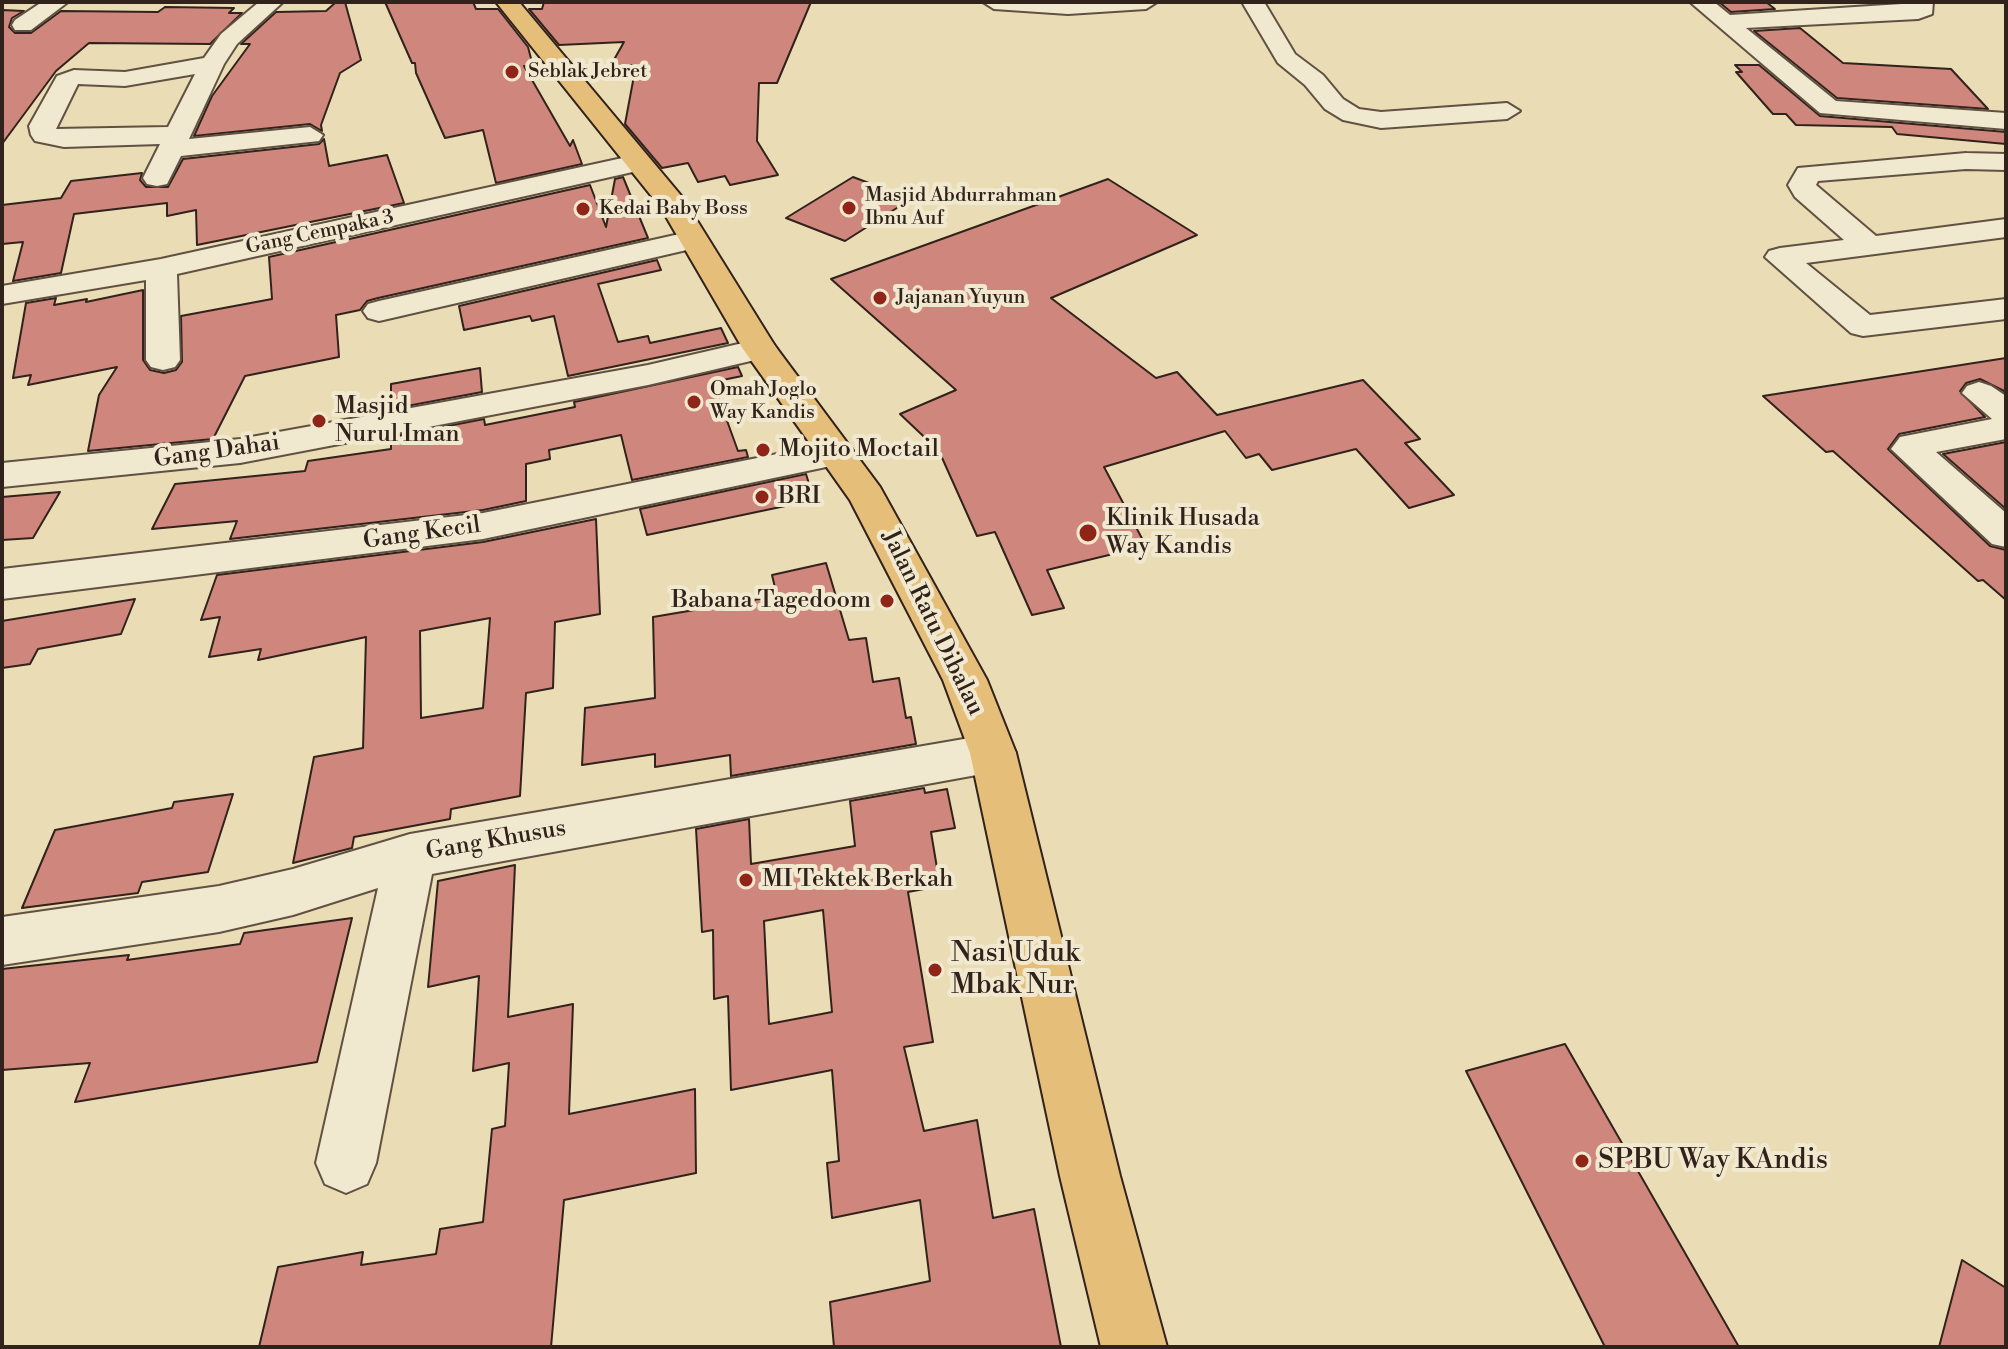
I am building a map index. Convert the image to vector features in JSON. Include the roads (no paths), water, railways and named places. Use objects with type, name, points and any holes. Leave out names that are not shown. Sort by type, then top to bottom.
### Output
[{"type":"main road","name":"Jalan Ratu Dibalau","points":[[507,2],[636,163],[673,204],[760,349],[867,496],[923,595],[965,680],[993,753],[1129,1346]]},
{"type":"street","points":[[23,25],[57,2]]},
{"type":"street","points":[[157,178],[212,64],[229,39],[272,2]]},
{"type":"street","points":[[994,2],[1068,7],[1146,2]]},
{"type":"street","points":[[1253,2],[1286,58],[1314,80],[1334,104],[1352,115],[1381,120],[1507,111]]},
{"type":"street","points":[[1701,2],[1829,108],[2006,121]]},
{"type":"street","points":[[1725,22],[1918,12],[1924,9],[1922,2]]},
{"type":"street","points":[[212,64],[125,79],[74,77],[66,81],[42,126],[44,135],[64,139],[174,142],[310,135]]},
{"type":"street","points":[[1870,246],[1809,197],[1802,185],[1808,174],[1966,161],[2006,162]]},
{"type":"street","name":"Gang Cempaka 3","points":[[2,295],[161,268],[636,163]]},
{"type":"street","points":[[2006,228],[1780,257],[1863,326],[2006,309]]},
{"type":"street","points":[[379,311],[693,240]]},
{"type":"street","points":[[161,268],[163,360]]},
{"type":"street","name":"Gang Dahai","points":[[2,475],[240,451],[648,375],[760,349]]},
{"type":"street","points":[[2006,428],[1913,445],[1909,449],[2006,534]]},
{"type":"street","name":"Gang Kecil","points":[[2,584],[483,526],[837,454]]},
{"type":"street","name":"Gang Khusus","points":[[2,941],[219,909],[293,892],[410,856],[993,753]]},
{"type":"street","points":[[346,1163],[410,856]]},
{"type":"place","name":"Seblak Jebret","points":[[512,72]]},
{"type":"place","name":"Masjid Abdurrahman Ibnu Auf","points":[[849,208]]},
{"type":"place","name":"Kedai Baby Boss","points":[[583,209]]},
{"type":"place","name":"Jajanan Yuyun","points":[[880,298]]},
{"type":"place","name":"Omah Joglo Way Kandis","points":[[694,402]]},
{"type":"place","name":"Masjid Nurul Iman","points":[[319,421]]},
{"type":"place","name":"Mojito Moctail","points":[[763,450]]},
{"type":"place","name":"BRI","points":[[762,497]]},
{"type":"place","name":"Klinik Husada Way Kandis","points":[[1088,533]]},
{"type":"place","name":"Babana Tagedoom","points":[[887,601]]},
{"type":"place","name":"MI Tektek Berkah","points":[[746,880]]},
{"type":"place","name":"Nasi Uduk Mbak Nur","points":[[935,970]]},
{"type":"place","name":"SPBU Way KAndis","points":[[1582,1161]]}]
